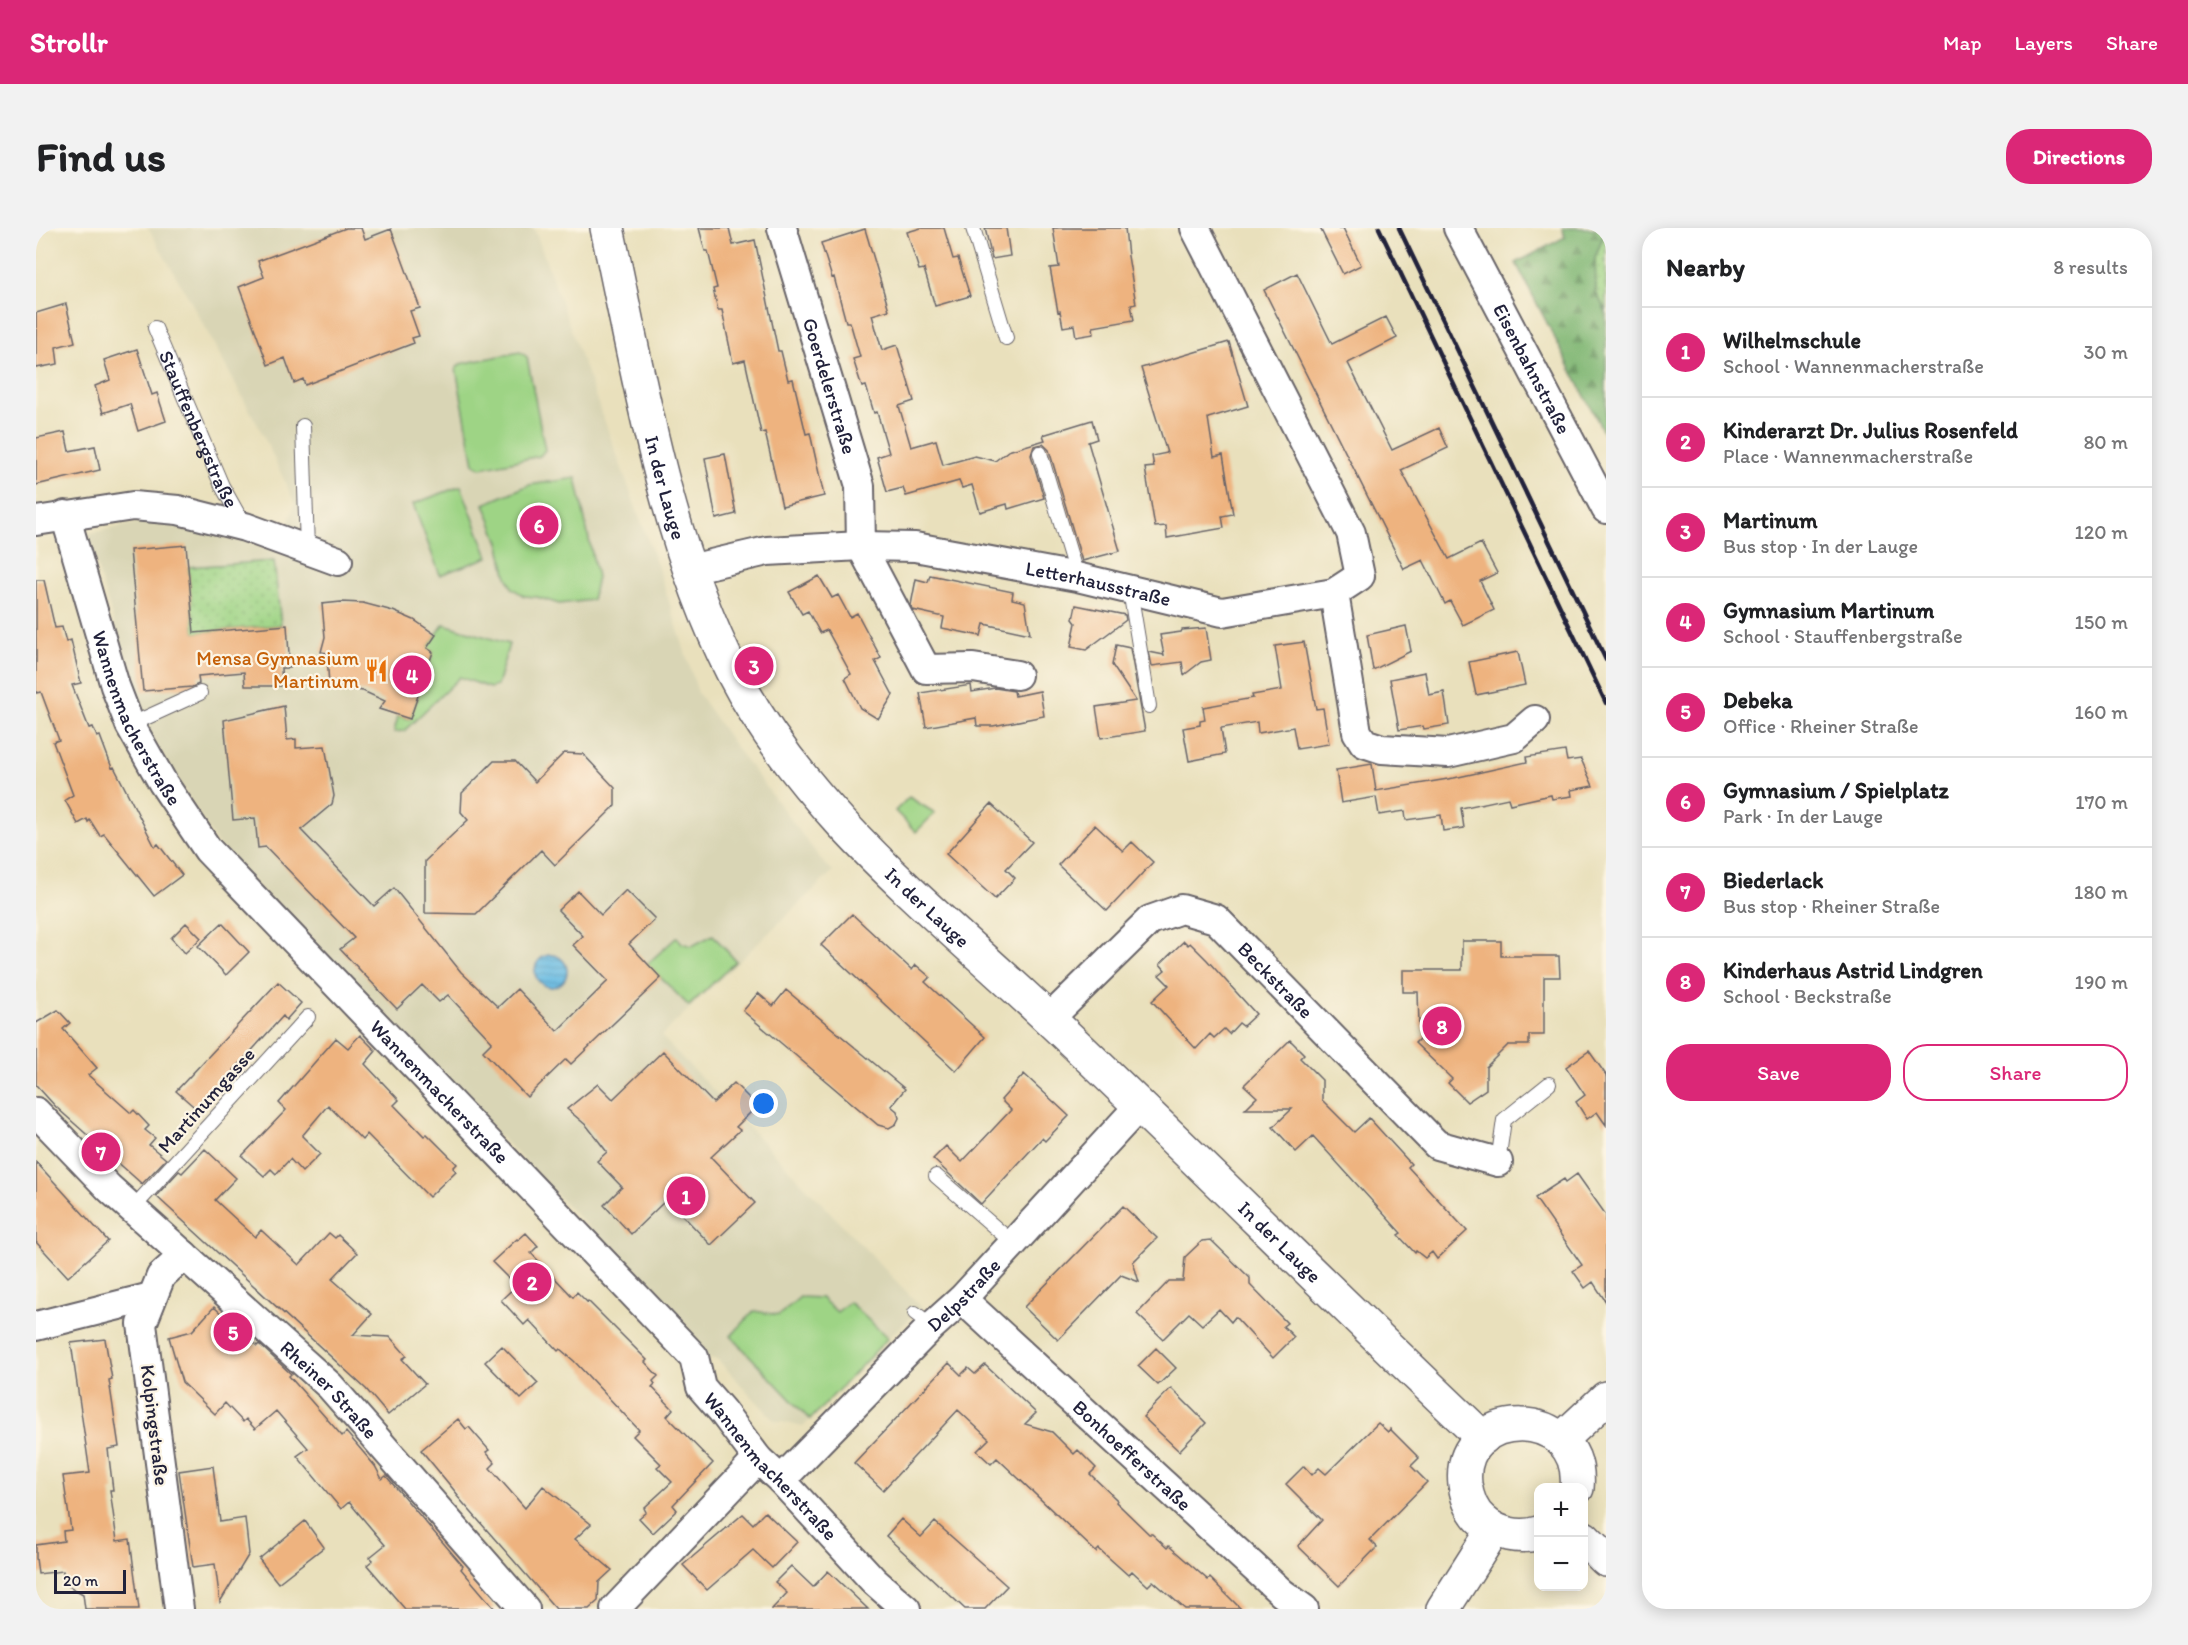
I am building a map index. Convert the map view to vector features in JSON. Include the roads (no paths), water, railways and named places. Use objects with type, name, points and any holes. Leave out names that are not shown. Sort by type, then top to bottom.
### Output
[{"type":"street","name":"In der Lauge","points":[[607,228],[660,469],[690,569],[715,636],[734,675],[778,747],[843,825],[1140,1106],[1483,1438]]},
{"type":"street","name":"Goerdelerstraße","points":[[782,228],[860,486],[861,546]]},
{"type":"street","name":"Letterhausstraße","points":[[690,569],[767,551],[861,546],[915,547],[1077,577],[1222,612],[1334,594],[1360,576],[1351,532],[1195,228]]},
{"type":"street","name":"Eisenbahnstraße","points":[[1458,228],[1606,509]]},
{"type":"street","name":"Stauffenbergstraße","points":[[36,521],[133,506],[178,510],[245,527],[338,561]]},
{"type":"street","name":"Wannenmacherstraße","points":[[65,515],[115,686],[130,725],[163,783],[208,850],[628,1279],[694,1357],[701,1387],[758,1459],[874,1581],[906,1609]]},
{"type":"street","points":[[861,546],[926,669],[973,668],[1017,675]]},
{"type":"street","points":[[1334,594],[1357,732],[1364,743],[1382,749],[1448,753],[1514,738],[1535,720]]},
{"type":"street","name":"Beckstraße","points":[[1049,1019],[1150,920],[1181,909],[1216,919],[1437,1145],[1498,1162]]},
{"type":"street","name":"Delpstraße","points":[[780,1480],[924,1319],[962,1299],[1140,1106]]},
{"type":"street","name":"Rheiner Straße","points":[[36,1112],[89,1169],[330,1386],[525,1609]]},
{"type":"street","name":"Kolpingstraße","points":[[179,1609],[142,1324],[161,1276],[184,1255]]},
{"type":"street","points":[[36,1326],[151,1297]]},
{"type":"street","name":"Bonhoefferstraße","points":[[962,1299],[1282,1593],[1304,1609]]},
{"type":"street","points":[[1561,1440],[1606,1398]]},
{"type":"street","points":[[1534,1534],[1512,1535],[1494,1529],[1472,1508],[1466,1494],[1464,1479],[1473,1449],[1497,1428],[1514,1424],[1531,1424],[1547,1430],[1561,1440],[1570,1451],[1575,1464],[1577,1483]]},
{"type":"street","points":[[615,1609],[758,1459]]},
{"type":"street","points":[[1443,1609],[1494,1529]]},
{"type":"street","points":[[1588,1542],[1606,1560]]},
{"type":"lane","points":[[973,228],[1006,339]]},
{"type":"lane","name":"Stauffenbergstraße","points":[[155,328],[222,486],[245,527]]},
{"type":"lane","points":[[303,426],[307,549]]},
{"type":"lane","points":[[1040,453],[1077,577]]},
{"type":"lane","points":[[1130,590],[1149,706]]},
{"type":"lane","points":[[130,725],[200,693]]},
{"type":"lane","name":"Martinumgasse","points":[[132,1209],[308,1017]]},
{"type":"lane","points":[[1498,1162],[1504,1120],[1549,1084]]},
{"type":"lane","points":[[936,1176],[1013,1243]]},
{"type":"water","points":[[551,955],[562,960],[567,971],[562,982],[551,987],[540,982],[535,971],[540,960]]},
{"type":"railway","points":[[1379,228],[1606,703]]},
{"type":"railway","points":[[1399,228],[1606,660]]},
{"type":"place","name":"Gymnasium / Spielplatz","points":[[539,525]]},
{"type":"place","name":"Martinum","points":[[754,666]]},
{"type":"place","name":"Mensa Gymnasium Martinum","points":[[377,670]]},
{"type":"place","name":"Gymnasium Martinum","points":[[412,675]]},
{"type":"place","name":"Kinderhaus Astrid Lindgren","points":[[1442,1026]]},
{"type":"place","name":"Biederlack","points":[[101,1152]]},
{"type":"place","name":"Wilhelmschule","points":[[686,1196]]},
{"type":"place","name":"Kinderarzt Dr. Julius Rosenfeld","points":[[532,1282]]},
{"type":"place","name":"Debeka","points":[[233,1332]]}]
